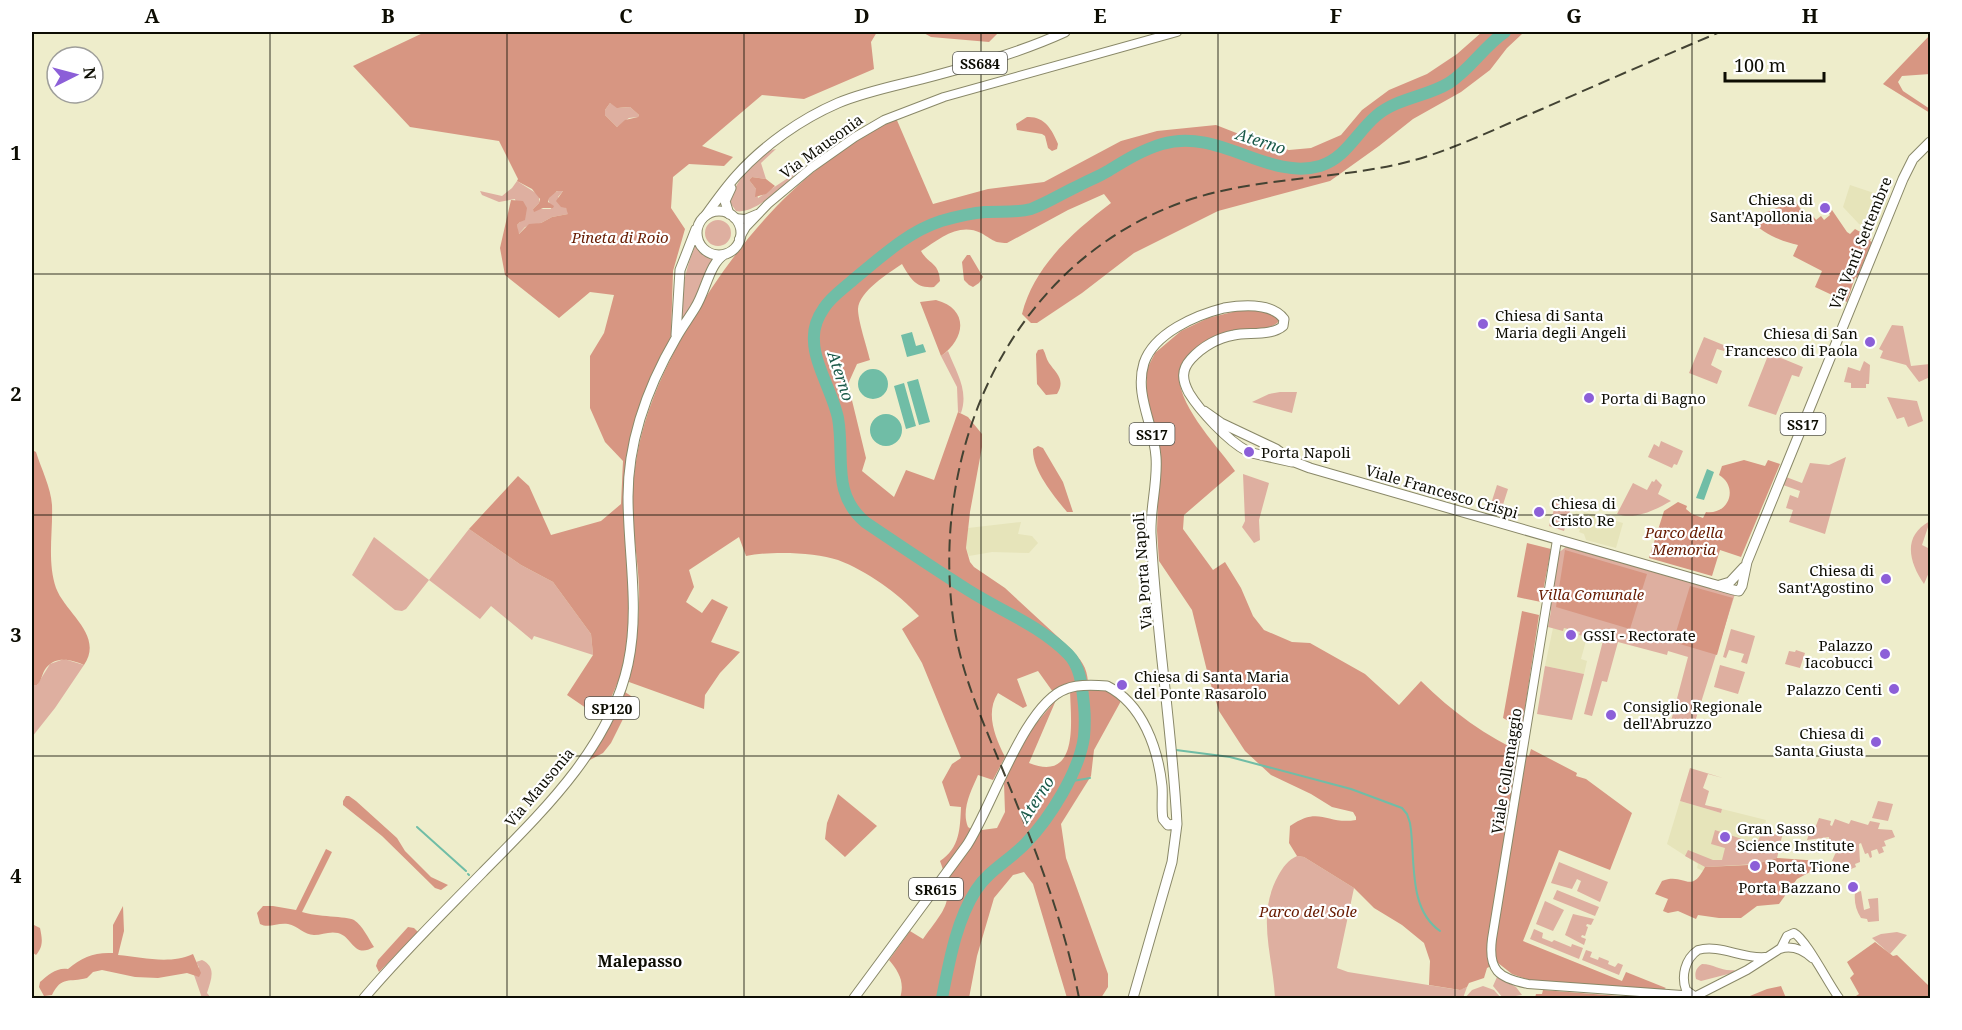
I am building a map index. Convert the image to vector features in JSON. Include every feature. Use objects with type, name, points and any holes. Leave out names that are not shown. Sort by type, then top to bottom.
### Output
[{"type":"main road","name":"SS684","points":[[703,219],[730,182],[760,154],[801,123],[842,101],[986,62],[1065,32]]},
{"type":"main road","name":"Via Mausonia","points":[[739,239],[746,227],[762,210],[811,168],[869,128],[906,111],[999,80],[1177,32]]},
{"type":"main road","name":"Via Venti Settembre","points":[[1742,583],[1747,562],[1858,286],[1910,164],[1919,151],[1930,142]]},
{"type":"main road","name":"SS684","points":[[732,216],[725,203],[729,192],[760,154]]},
{"type":"main road","name":"Via Mausonia","points":[[732,216],[750,218],[762,210]]},
{"type":"main road","points":[[717,211],[732,216],[740,228],[739,239],[734,248],[725,254],[713,254],[702,247],[697,235],[703,219],[717,211]]},
{"type":"main road","name":"Via Mausonia","points":[[676,337],[680,270],[689,243],[703,219]]},
{"type":"main road","name":"Via Mausonia","points":[[364,999],[395,963],[554,797],[584,758],[608,717],[626,671],[634,614],[628,496],[632,457],[642,413],[676,337],[702,296],[714,264],[725,254]]},
{"type":"main road","name":"Via Porta Napoli","points":[[1133,999],[1172,862],[1178,825],[1151,534],[1156,454],[1143,400],[1142,372],[1148,355],[1159,341],[1204,314],[1231,307],[1263,307],[1281,315],[1284,324],[1279,329],[1221,339],[1202,349],[1188,362],[1183,372],[1184,380],[1195,401],[1229,437],[1249,452],[1280,457]]},
{"type":"main road","name":"Via Porta Napoli","points":[[1204,411],[1280,457]]},
{"type":"main road","name":"Viale Francesco Crispi","points":[[1280,457],[1319,471],[1719,585],[1739,579],[1742,583]]},
{"type":"main road","name":"Viale Collemaggio","points":[[1557,540],[1491,952],[1492,962],[1498,972],[1509,979],[1528,984],[1699,996]]},
{"type":"main road","name":"Via Venti Settembre","points":[[1731,583],[1747,562]]},
{"type":"main road","name":"SR615","points":[[854,999],[967,845],[1003,771],[1037,714],[1057,694],[1070,687],[1110,687],[1134,708],[1146,728],[1160,775],[1163,819],[1167,824],[1178,825]]},
{"type":"main road","points":[[1780,949],[1786,937],[1793,933],[1798,934],[1839,999]]},
{"type":"main road","points":[[1684,973],[1686,990],[1699,996],[1780,949],[1788,947],[1800,950],[1816,963]]},
{"type":"main road","points":[[1659,994],[1673,990],[1691,956],[1698,950],[1709,949],[1753,957],[1770,955]]},
{"type":"main road","points":[[1732,953],[1738,957],[1740,964],[1739,971],[1735,975]]},
{"type":"main road","points":[[1709,999],[1714,987],[1719,983]]},
{"type":"shaded area","points":[[1850,185],[1889,198],[1876,231],[1859,224],[1843,207]]},
{"type":"shaded area","points":[[1584,512],[1623,523],[1616,548],[1586,540],[1584,534],[1579,532],[1580,529],[1574,527],[1576,513],[1583,515]]},
{"type":"shaded area","points":[[1021,522],[1018,534],[1032,536],[1038,543],[1029,553],[992,552],[969,556],[966,548],[968,528]]},
{"type":"shaded area","points":[[1564,627],[1587,637],[1581,659],[1587,661],[1584,674],[1545,666],[1553,628],[1563,630]]},
{"type":"shaded area","name":"Gran Sasso Science Institute","points":[[1680,801],[1721,813],[1722,809],[1766,820],[1764,831],[1782,836],[1777,858],[1756,864],[1705,867],[1703,871],[1697,868],[1698,864],[1667,844]]},
{"type":"green space","name":"Pineta di Roio","points":[[425,32],[877,32],[871,42],[874,69],[804,99],[762,95],[702,146],[733,157],[724,166],[689,164],[673,177],[671,208],[685,229],[673,271],[671,336],[637,412],[627,456],[623,496],[630,600],[627,645],[620,677],[602,719],[567,695],[593,655],[591,634],[553,582],[521,565],[469,529],[518,476],[529,486],[551,535],[601,521],[621,504],[623,461],[605,442],[590,408],[590,356],[604,333],[614,295],[590,292],[559,318],[505,275],[500,248],[511,200],[523,201],[527,208],[525,220],[517,225],[519,234],[529,224],[541,223],[552,217],[568,214],[566,208],[561,207],[556,201],[563,191],[557,191],[549,198],[548,202],[554,206],[553,208],[543,208],[534,212],[533,209],[540,199],[532,189],[517,181],[499,141],[410,127],[353,66]],"holes":[[[610,103],[617,108],[630,107],[639,115],[625,120],[617,127],[605,115],[605,110]]]},
{"type":"green space","points":[[922,32],[999,32],[989,42],[931,37]]},
{"type":"green space","points":[[1482,32],[1531,32],[1522,34],[1507,48],[1490,70],[1461,92],[1413,119],[1330,181],[1218,211],[1134,253],[1082,293],[1037,323],[1031,323],[1022,314],[1036,280],[1045,265],[1069,238],[1111,203],[1104,194],[1068,210],[1007,243],[996,241],[973,230],[965,229],[950,233],[921,251],[938,270],[940,281],[934,287],[918,284],[902,264],[876,283],[863,296],[858,314],[870,360],[857,364],[848,384],[866,458],[862,471],[894,497],[906,470],[934,480],[958,412],[968,417],[982,434],[982,447],[966,548],[970,562],[1005,588],[1071,649],[1083,664],[1088,682],[1053,692],[1038,671],[1017,679],[1027,706],[1023,708],[998,693],[992,709],[992,717],[995,733],[1005,757],[993,780],[978,775],[966,807],[968,827],[974,831],[997,828],[1005,812],[1004,783],[1009,770],[1033,727],[1056,700],[1029,763],[1045,767],[1057,765],[1064,757],[1071,733],[1070,691],[1105,689],[1121,701],[1094,750],[1091,776],[1061,824],[1066,858],[1108,974],[1108,987],[1101,998],[1067,998],[1033,884],[1024,872],[1013,875],[994,898],[977,956],[969,998],[900,998],[902,987],[900,978],[889,960],[910,931],[923,939],[943,911],[948,895],[940,861],[947,856],[955,844],[961,815],[961,807],[950,806],[942,782],[952,764],[961,758],[922,663],[902,629],[919,616],[882,584],[838,560],[792,553],[746,556],[739,537],[689,570],[694,587],[686,602],[702,613],[712,599],[728,607],[711,642],[740,652],[720,673],[705,695],[704,709],[629,682],[637,635],[639,600],[633,513],[635,466],[652,402],[669,362],[690,323],[731,261],[778,205],[833,157],[863,136],[896,118],[933,204],[988,189],[1044,182],[1121,141],[1157,131],[1216,125],[1262,143],[1289,150],[1311,148],[1341,135],[1362,110],[1389,90],[1427,74],[1457,54]]},
{"type":"green space","points":[[1930,35],[1930,74],[1902,76],[1898,82],[1903,91],[1930,109],[1930,113],[1883,84]]},
{"type":"green space","points":[[610,103],[620,108],[630,107],[639,115],[629,118],[617,127],[605,115],[605,110]]},
{"type":"green space","points":[[1027,117],[1033,117],[1047,124],[1058,144],[1057,149],[1052,151],[1048,148],[1045,136],[1042,134],[1017,130],[1016,124]]},
{"type":"green space","points":[[776,149],[761,163],[766,179],[752,177],[749,180],[756,189],[758,198],[797,172],[777,192],[760,204],[751,209],[736,211],[729,201],[741,178],[761,156]]},
{"type":"green space","points":[[752,177],[766,179],[775,186],[766,194],[755,197],[756,189],[749,180]]},
{"type":"green space","points":[[517,181],[539,195],[539,203],[533,209],[551,209],[548,198],[551,194],[563,191],[558,197],[568,214],[525,227],[518,235],[517,225],[520,222],[515,199],[499,202],[482,195],[480,191],[502,196]]},
{"type":"green space","points":[[1795,201],[1808,219],[1813,216],[1816,220],[1821,216],[1824,220],[1830,215],[1828,212],[1832,210],[1847,232],[1850,234],[1855,229],[1871,238],[1872,242],[1857,278],[1855,277],[1847,302],[1815,287],[1822,271],[1793,256],[1798,245],[1772,236],[1749,219]]},
{"type":"green space","points":[[718,220],[727,224],[731,233],[727,242],[718,246],[709,242],[705,233],[709,224]]},
{"type":"green space","points":[[697,242],[701,250],[713,256],[701,292],[680,325],[684,283]]},
{"type":"green space","points":[[967,255],[970,255],[983,277],[973,287],[964,280],[962,262]]},
{"type":"green space","points":[[936,300],[947,304],[954,310],[959,317],[960,325],[955,341],[941,356],[920,302]]},
{"type":"green space","points":[[1241,310],[1267,313],[1279,321],[1266,328],[1236,331],[1201,347],[1187,357],[1180,370],[1180,384],[1185,400],[1205,432],[1235,471],[1184,515],[1183,529],[1213,570],[1225,562],[1241,588],[1253,616],[1264,630],[1292,642],[1310,643],[1365,674],[1399,705],[1421,681],[1458,714],[1485,733],[1529,756],[1531,749],[1577,773],[1576,776],[1586,779],[1632,813],[1610,870],[1559,850],[1523,941],[1622,981],[1626,972],[1666,988],[1663,990],[1529,980],[1512,974],[1498,963],[1487,968],[1484,978],[1469,983],[1467,987],[1460,990],[1429,985],[1430,961],[1424,943],[1402,925],[1374,908],[1354,888],[1304,857],[1297,856],[1289,843],[1290,826],[1300,820],[1316,816],[1346,821],[1356,820],[1356,817],[1353,812],[1332,807],[1271,775],[1245,751],[1219,711],[1192,610],[1159,561],[1158,497],[1146,398],[1147,369],[1155,353],[1181,331],[1208,318]]},
{"type":"green space","points":[[1892,325],[1903,326],[1911,366],[1930,364],[1930,377],[1919,382],[1906,365],[1880,358],[1883,351],[1879,349]]},
{"type":"green space","points":[[1704,337],[1726,346],[1724,351],[1717,349],[1711,365],[1722,371],[1717,384],[1689,373]]},
{"type":"green space","points":[[1043,349],[1060,381],[1061,385],[1057,394],[1046,395],[1037,384],[1036,354],[1038,350]]},
{"type":"green space","points":[[948,351],[963,389],[961,413],[958,412],[957,387],[941,356]]},
{"type":"green space","points":[[1769,353],[1803,367],[1799,377],[1792,375],[1776,415],[1748,406]]},
{"type":"green space","points":[[1864,361],[1870,365],[1869,384],[1866,384],[1866,388],[1851,388],[1851,383],[1844,382],[1848,367],[1860,371]]},
{"type":"green space","points":[[1297,392],[1292,413],[1252,402],[1269,394]]},
{"type":"green space","points":[[1887,397],[1917,401],[1923,421],[1908,427],[1904,417],[1897,419]]},
{"type":"green space","points":[[1661,441],[1683,451],[1677,465],[1674,464],[1672,468],[1648,457],[1654,444],[1659,447]]},
{"type":"green space","points":[[1038,446],[1043,448],[1063,482],[1073,512],[1067,512],[1040,474],[1033,449]]},
{"type":"green space","points":[[32,450],[36,452],[51,498],[53,578],[61,598],[87,634],[89,644],[89,654],[84,665],[70,660],[55,661],[46,668],[37,685],[32,685]]},
{"type":"green space","points":[[1846,457],[1825,534],[1789,522],[1793,510],[1786,508],[1790,495],[1798,498],[1800,491],[1783,485],[1786,477],[1802,483],[1810,463],[1829,465]]},
{"type":"green space","name":"Parco della Memoria","points":[[1744,460],[1765,466],[1768,460],[1780,464],[1741,557],[1720,550],[1712,576],[1649,558],[1664,511],[1678,502],[1687,506],[1686,509],[1692,514],[1703,518],[1706,512],[1721,509],[1729,499],[1730,493],[1729,486],[1719,475],[1722,466]]},
{"type":"green space","points":[[1243,474],[1269,483],[1259,520],[1260,540],[1254,543],[1242,527],[1245,521]]},
{"type":"green space","points":[[1656,479],[1662,485],[1658,494],[1671,501],[1638,515],[1617,514],[1633,483],[1647,490],[1652,481]]},
{"type":"green space","points":[[1497,485],[1508,489],[1500,514],[1489,510]]},
{"type":"green space","points":[[1556,503],[1571,508],[1564,531],[1549,526]]},
{"type":"green space","points":[[1930,521],[1922,545],[1930,549],[1930,570],[1924,584],[1915,567],[1911,550],[1915,534]]},
{"type":"green space","points":[[469,529],[521,565],[553,582],[591,634],[593,655],[534,636],[532,640],[491,606],[480,619],[429,580]]},
{"type":"green space","points":[[374,537],[429,580],[402,611],[395,610],[352,575]]},
{"type":"green space","points":[[1527,543],[1551,549],[1541,602],[1517,597]]},
{"type":"green space","name":"Villa Comunale","points":[[1566,547],[1735,594],[1693,728],[1671,721],[1688,657],[1668,651],[1667,655],[1618,642],[1607,682],[1602,681],[1592,716],[1584,714],[1604,637],[1588,633],[1587,637],[1579,635],[1580,632],[1548,627],[1558,553]]},
{"type":"green space","points":[[1565,550],[1647,574],[1630,629],[1556,607]]},
{"type":"green space","points":[[1690,586],[1733,598],[1717,655],[1673,642]]},
{"type":"green space","points":[[1522,611],[1539,615],[1522,728],[1503,718]]},
{"type":"green space","points":[[1731,629],[1755,636],[1747,664],[1741,662],[1744,654],[1729,650],[1726,658],[1723,657]]},
{"type":"green space","points":[[1796,650],[1805,653],[1800,668],[1785,664],[1789,651],[1795,652]]},
{"type":"green space","points":[[64,659],[84,665],[32,737],[32,685],[37,685],[50,664]]},
{"type":"green space","points":[[1720,665],[1745,672],[1738,694],[1714,687]]},
{"type":"green space","points":[[1545,666],[1584,674],[1572,720],[1537,714]]},
{"type":"green space","points":[[625,692],[634,698],[635,712],[623,719],[611,743],[603,753],[588,761],[613,717]]},
{"type":"green space","points":[[1690,768],[1723,778],[1708,774],[1703,788],[1709,791],[1705,805],[1722,809],[1721,813],[1680,801]]},
{"type":"green space","points":[[838,794],[877,826],[845,857],[825,839],[827,823]]},
{"type":"green space","points":[[346,796],[356,801],[397,838],[405,851],[431,877],[448,885],[441,890],[435,888],[382,836],[343,805]]},
{"type":"green space","points":[[1878,801],[1893,804],[1888,821],[1872,818]]},
{"type":"green space","points":[[1819,818],[1831,821],[1832,826],[1835,819],[1849,824],[1851,820],[1868,825],[1870,821],[1880,823],[1878,829],[1892,830],[1895,837],[1884,841],[1886,846],[1882,847],[1884,852],[1879,854],[1877,849],[1871,851],[1872,857],[1870,858],[1868,853],[1865,854],[1861,843],[1859,844],[1860,862],[1851,869],[1832,861],[1836,852],[1827,849],[1829,837],[1807,840],[1811,827],[1815,828]]},
{"type":"green space","points":[[1715,830],[1757,844],[1762,831],[1782,836],[1777,858],[1756,864],[1705,867],[1685,856],[1688,850],[1713,860],[1722,860],[1725,848],[1711,844]]},
{"type":"green space","points":[[326,849],[332,852],[302,912],[354,920],[363,929],[374,947],[367,950],[357,949],[338,933],[310,935],[288,924],[267,926],[260,924],[257,913],[263,906],[296,910]]},
{"type":"green space","name":"Parco del Sole","points":[[1297,856],[1304,857],[1354,888],[1337,968],[1348,972],[1459,990],[1467,987],[1463,998],[1275,998],[1268,936],[1268,906],[1271,891],[1280,873],[1288,862]]},
{"type":"green space","points":[[1777,858],[1820,861],[1823,865],[1797,879],[1779,904],[1757,906],[1741,918],[1698,915],[1696,919],[1678,911],[1668,913],[1663,911],[1668,899],[1655,894],[1662,881],[1676,879],[1691,882],[1700,876],[1705,867],[1748,865],[1748,869],[1756,868],[1756,864]]},
{"type":"green space","points":[[1559,862],[1608,882],[1600,902],[1577,891],[1581,881],[1577,879],[1572,889],[1551,883]]},
{"type":"green space","points":[[1557,890],[1599,907],[1595,916],[1553,899]]},
{"type":"green space","points":[[1861,891],[1864,910],[1870,908],[1868,899],[1878,898],[1879,921],[1868,922],[1867,919],[1861,918],[1856,906],[1855,893]]},
{"type":"green space","points":[[1545,901],[1564,910],[1553,931],[1536,924]]},
{"type":"green space","points":[[123,906],[124,931],[118,955],[165,960],[193,954],[201,973],[199,977],[187,973],[158,978],[135,977],[102,970],[93,972],[87,978],[63,982],[52,995],[44,996],[39,987],[40,982],[53,972],[68,969],[89,956],[113,953],[113,925]]},
{"type":"green space","points":[[1573,914],[1594,919],[1591,925],[1587,924],[1585,936],[1581,937],[1586,939],[1584,945],[1565,935]]},
{"type":"green space","points":[[34,925],[40,928],[42,939],[36,955],[32,952]]},
{"type":"green space","points":[[408,927],[418,932],[379,972],[376,966],[378,960]]},
{"type":"green space","points":[[1534,929],[1543,933],[1542,938],[1552,942],[1554,940],[1571,947],[1572,944],[1583,948],[1579,959],[1530,939]]},
{"type":"green space","points":[[1897,932],[1907,935],[1890,954],[1872,938],[1881,934]]},
{"type":"green space","points":[[1875,942],[1893,956],[1897,955],[1930,987],[1930,998],[1853,998],[1859,994],[1850,978],[1854,974],[1847,962]]},
{"type":"green space","points":[[1586,950],[1592,952],[1590,957],[1598,960],[1599,957],[1609,961],[1608,964],[1615,967],[1618,963],[1623,965],[1619,975],[1582,960]]},
{"type":"green space","points":[[202,960],[210,966],[211,970],[207,993],[211,998],[202,998],[194,975],[199,976],[199,967],[196,962]]},
{"type":"green space","points":[[1702,964],[1735,970],[1732,973],[1701,981],[1696,979],[1695,974],[1697,968]]},
{"type":"green space","points":[[1497,977],[1516,987],[1522,995],[1503,998],[1493,986]]},
{"type":"green space","points":[[1483,986],[1494,990],[1501,998],[1465,998],[1472,990]]},
{"type":"green space","points":[[1781,986],[1786,998],[1745,998],[1767,989]]},
{"type":"green space","points":[[1543,990],[1644,998],[1535,998],[1536,994],[1542,994]]},
{"type":"water","points":[[912,332],[916,346],[923,344],[926,352],[907,357],[901,335]]},
{"type":"water","points":[[873,369],[884,373],[888,384],[884,395],[873,399],[862,395],[858,384],[862,373]]},
{"type":"water","points":[[918,379],[930,422],[919,425],[907,382]]},
{"type":"water","points":[[904,383],[916,426],[906,429],[894,386]]},
{"type":"water","points":[[886,414],[897,419],[902,430],[897,441],[886,446],[875,441],[870,430],[875,419]]},
{"type":"water","points":[[1707,469],[1714,472],[1704,500],[1696,498]]},
{"type":"waterway","name":"Aterno","points":[[942,998],[958,929],[976,890],[1035,833],[1054,808],[1070,779],[1084,737],[1085,713],[1081,684],[1076,665],[1057,644],[929,565],[865,522],[854,511],[843,487],[838,418],[815,350],[814,337],[817,320],[834,297],[884,255],[917,232],[946,220],[974,213],[1031,209],[1141,152],[1162,144],[1183,141],[1203,142],[1281,166],[1301,169],[1320,166],[1344,151],[1369,122],[1384,110],[1449,83],[1505,32]]},
{"type":"waterway","points":[[1176,750],[1230,757],[1351,789],[1402,808],[1410,823],[1415,882],[1422,909],[1429,921],[1440,931]]},
{"type":"waterway","points":[[1067,782],[1090,778]]},
{"type":"waterway","points":[[417,827],[466,871]]},
{"type":"railway","points":[[1079,998],[1065,940],[1047,884],[962,663],[954,625],[949,557],[955,490],[971,425],[998,364],[1034,309],[1079,262],[1134,224],[1198,197],[1254,185],[1369,170],[1425,157],[1484,134],[1720,32]]},
{"type":"place","name":"Chiesa di Sant'Apollonia","points":[[1825,208]]},
{"type":"place","name":"Chiesa di Santa Maria degli Angeli","points":[[1483,324]]},
{"type":"place","name":"Chiesa di San Francesco di Paola","points":[[1870,342]]},
{"type":"place","name":"Porta di Bagno","points":[[1589,398]]},
{"type":"place","name":"Porta Napoli","points":[[1249,452]]},
{"type":"place","name":"Chiesa di Cristo Re","points":[[1539,512]]},
{"type":"place","name":"Chiesa di Sant'Agostino","points":[[1886,579]]},
{"type":"place","name":"GSSI - Rectorate","points":[[1571,635]]},
{"type":"place","name":"Palazzo Iacobucci","points":[[1885,654]]},
{"type":"place","name":"Chiesa di Santa Maria del Ponte Rasarolo","points":[[1122,685]]},
{"type":"place","name":"Palazzo Centi","points":[[1894,689]]},
{"type":"place","name":"Consiglio Regionale dell'Abruzzo","points":[[1611,715]]},
{"type":"place","name":"Chiesa di Santa Giusta","points":[[1876,742]]},
{"type":"place","name":"Gran Sasso Science Institute","points":[[1725,837]]},
{"type":"place","name":"Porta Tione","points":[[1755,866]]},
{"type":"place","name":"Porta Bazzano","points":[[1853,887]]},
{"type":"district","name":"Malepasso","points":[[640,961]]}]
